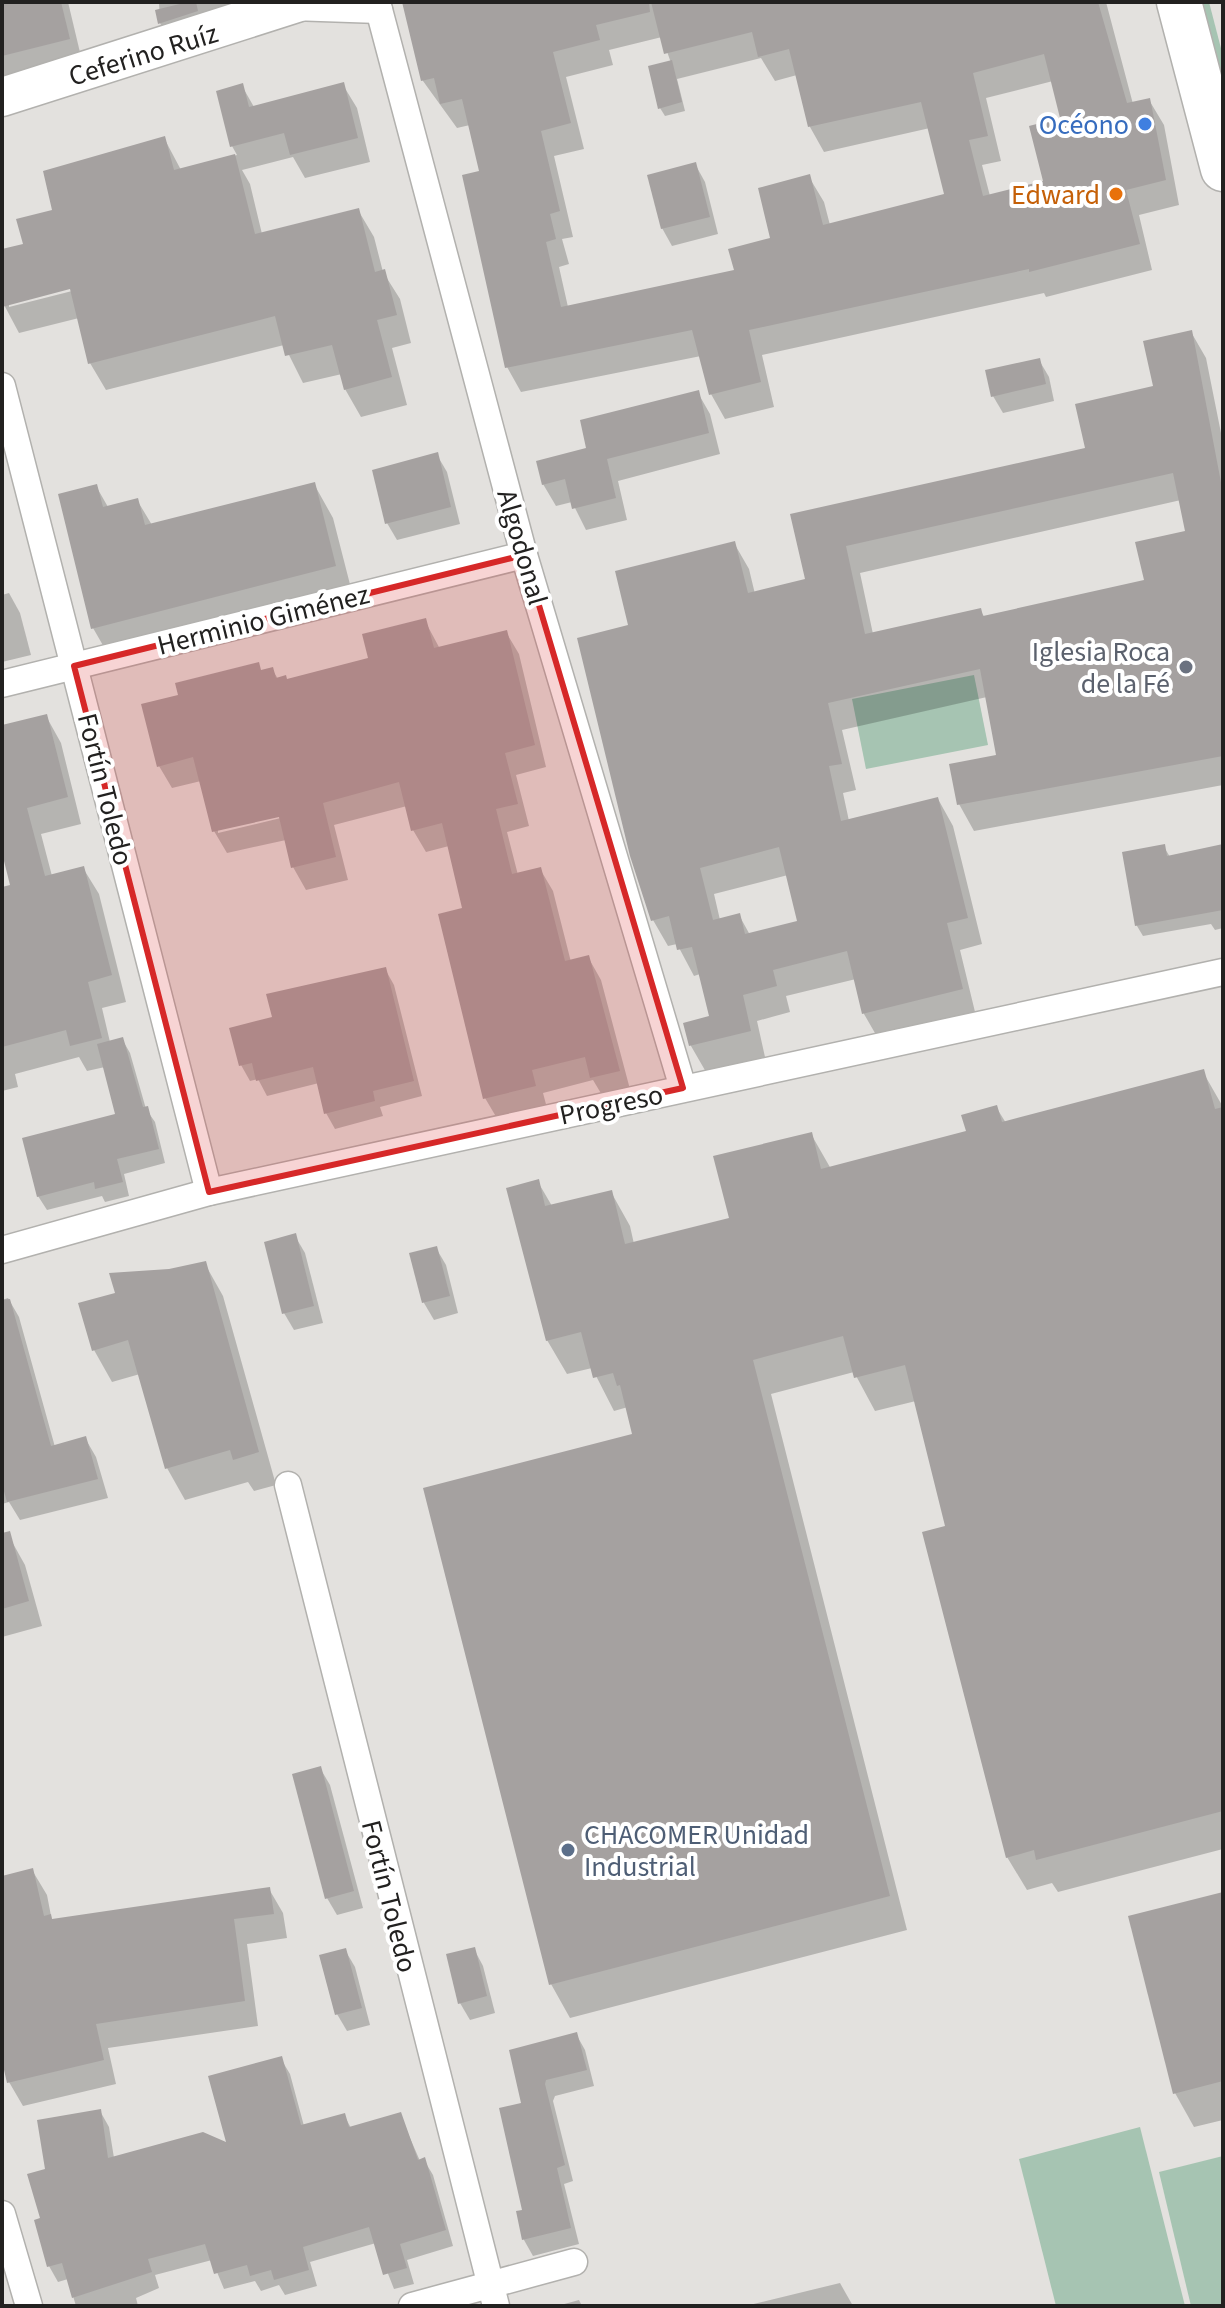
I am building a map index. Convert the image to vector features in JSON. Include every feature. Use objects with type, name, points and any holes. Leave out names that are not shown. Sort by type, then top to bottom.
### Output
[{"type":"highway","points":[[1179,2],[1223,169]]},
{"type":"street","name":"Ceferino Ruíz","points":[[2,97],[296,5],[378,6]]},
{"type":"street","name":"Algodonal","points":[[378,6],[524,555],[683,1088]]},
{"type":"street","name":"Fortín Toledo","points":[[2,386],[209,1192]]},
{"type":"street","name":"Herminio Giménez","points":[[2,684],[524,555]]},
{"type":"street","name":"Progreso","points":[[2,1250],[209,1192],[1223,972]]},
{"type":"street","name":"Fortín Toledo","points":[[288,1485],[493,2296]]},
{"type":"street","points":[[2,2214],[29,2306]]},
{"type":"street","points":[[412,2306],[493,2296],[574,2262]]},
{"type":"highlighted area","points":[[524,555],[683,1088],[209,1192],[74,666]]},
{"type":"green space","points":[[1199,2],[1209,2],[1223,56],[1223,100]]},
{"type":"green space","points":[[974,675],[988,745],[866,769],[852,699]]},
{"type":"green space","points":[[1140,2127],[1185,2306],[1056,2306],[1019,2159]]},
{"type":"green space","points":[[1223,2156],[1223,2306],[1191,2306],[1159,2172]]},
{"type":"building","points":[[2,2],[61,2],[70,39],[2,56]]},
{"type":"building","points":[[196,2],[198,11],[158,24],[155,10]]},
{"type":"building","points":[[402,2],[649,2],[650,12],[596,25],[600,40],[553,52],[571,123],[541,131],[560,211],[550,214],[556,239],[546,242],[561,307],[734,270],[728,249],[770,238],[758,188],[810,174],[823,225],[944,194],[921,102],[808,127],[789,49],[758,57],[752,32],[664,54],[651,2],[1098,2],[1127,103],[1150,98],[1166,180],[1126,190],[1140,244],[1029,272],[1029,269],[749,330],[761,382],[709,395],[692,330],[505,368],[462,175],[479,171],[462,99],[440,104],[434,78],[421,81]],"holes":[[[1044,54],[1060,118],[1029,126],[1043,181],[983,196],[969,140],[988,136],[973,73]]]},
{"type":"building","points":[[672,60],[682,102],[658,109],[648,66]]},
{"type":"building","points":[[344,82],[358,138],[290,155],[284,133],[230,147],[216,91],[243,83],[249,107]]},
{"type":"building","points":[[165,136],[174,170],[235,154],[255,234],[359,208],[375,272],[385,269],[397,315],[377,320],[392,377],[344,390],[332,345],[285,356],[275,316],[88,364],[70,289],[2,307],[2,249],[23,244],[16,219],[52,210],[43,171]]},
{"type":"building","points":[[696,162],[710,217],[661,229],[647,175]]},
{"type":"building","points":[[1192,330],[1223,493],[1223,756],[957,805],[949,764],[996,755],[980,669],[828,703],[842,764],[829,766],[841,821],[938,797],[968,918],[947,923],[963,989],[862,1014],[847,951],[773,970],[777,986],[743,995],[751,1031],[689,1046],[683,1023],[709,1016],[692,947],[677,950],[669,916],[651,921],[630,856],[577,638],[628,625],[615,571],[735,541],[748,593],[805,579],[790,514],[1085,448],[1075,404],[1153,386],[1143,341]],"holes":[[[1173,473],[1185,531],[1135,542],[1144,580],[983,616],[981,608],[865,634],[846,546]],[[779,847],[797,921],[745,934],[740,913],[713,920],[700,868]]]},
{"type":"building","points":[[1040,358],[1046,384],[991,397],[985,370]]},
{"type":"building","points":[[699,390],[709,433],[607,459],[616,498],[572,509],[565,479],[542,485],[536,461],[586,448],[580,420]]},
{"type":"building","points":[[438,452],[451,507],[385,524],[372,470]]},
{"type":"building","points":[[315,482],[336,566],[91,629],[58,494],[97,484],[103,507],[138,498],[145,525]]},
{"type":"building","points":[[426,618],[434,648],[507,630],[535,745],[505,753],[518,804],[496,809],[512,874],[541,867],[565,961],[589,955],[620,1071],[590,1078],[585,1057],[532,1070],[536,1086],[483,1099],[438,914],[462,908],[442,823],[411,831],[399,782],[323,803],[336,857],[291,868],[279,817],[212,832],[193,757],[157,767],[141,704],[178,695],[175,683],[259,662],[261,670],[273,667],[276,678],[286,675],[287,679],[368,658],[362,634]]},
{"type":"building","points":[[47,714],[68,797],[27,808],[45,876],[84,866],[112,975],[88,982],[102,1038],[70,1046],[66,1030],[2,1047],[2,887],[10,885],[2,853],[2,725]]},
{"type":"building","points":[[1165,844],[1167,856],[1223,844],[1223,910],[1135,926],[1122,852]]},
{"type":"building","points":[[386,967],[414,1081],[373,1091],[375,1101],[324,1114],[313,1067],[256,1081],[252,1063],[239,1066],[229,1028],[272,1017],[266,994]]},
{"type":"building","points":[[123,1037],[143,1107],[148,1106],[159,1149],[117,1159],[123,1182],[95,1189],[94,1182],[37,1197],[22,1138],[115,1114],[97,1044]]},
{"type":"building","points":[[1204,1069],[1215,1109],[1223,1107],[1223,1811],[1036,1860],[1034,1850],[1006,1858],[922,1532],[945,1526],[905,1365],[854,1378],[843,1336],[753,1360],[890,1896],[549,1985],[423,1488],[632,1434],[620,1385],[617,1386],[613,1373],[593,1378],[581,1332],[546,1341],[506,1188],[539,1179],[545,1206],[612,1190],[625,1244],[729,1218],[713,1156],[812,1132],[821,1169],[966,1131],[961,1115],[997,1105],[1002,1122]]},
{"type":"building","points":[[296,1233],[314,1306],[282,1314],[264,1242]]},
{"type":"building","points":[[437,1246],[450,1296],[422,1303],[409,1253]]},
{"type":"building","points":[[206,1261],[259,1452],[233,1460],[230,1450],[165,1469],[128,1340],[92,1351],[78,1303],[115,1293],[109,1273],[169,1269]]},
{"type":"building","points":[[10,1299],[51,1446],[86,1436],[98,1479],[7,1502],[2,1484],[2,1300]]},
{"type":"building","points":[[10,1531],[29,1601],[2,1609],[2,1533]]},
{"type":"building","points":[[321,1766],[354,1891],[325,1899],[292,1774]]},
{"type":"building","points":[[33,1868],[44,1916],[51,1914],[52,1919],[270,1887],[274,1914],[234,1919],[245,2001],[96,2024],[104,2060],[7,2083],[2,2061],[2,1876]]},
{"type":"building","points":[[1223,1892],[1223,2081],[1173,2094],[1128,1916]]},
{"type":"building","points":[[475,1947],[487,1996],[458,2004],[446,1954]]},
{"type":"building","points":[[346,1948],[362,2008],[335,2015],[319,1955]]},
{"type":"building","points":[[577,2032],[587,2070],[546,2080],[545,2084],[565,2165],[557,2168],[571,2228],[522,2240],[516,2211],[522,2210],[499,2108],[521,2103],[509,2050]]},
{"type":"building","points":[[282,2056],[301,2125],[345,2113],[349,2127],[401,2112],[418,2160],[425,2157],[446,2230],[400,2244],[407,2268],[383,2275],[369,2227],[303,2247],[309,2270],[274,2280],[271,2270],[250,2276],[247,2265],[214,2274],[205,2244],[148,2259],[152,2272],[72,2298],[62,2263],[47,2267],[34,2220],[40,2218],[27,2174],[45,2169],[37,2120],[101,2109],[108,2158],[203,2132],[226,2142],[208,2076]]},
{"type":"place","name":"Océono","points":[[1145,124]]},
{"type":"place","name":"Edward","points":[[1116,194]]},
{"type":"place","name":"Iglesia Roca de la Fé","points":[[1186,667]]},
{"type":"place","name":"CHACOMER Unidad Industrial","points":[[568,1850]]}]
